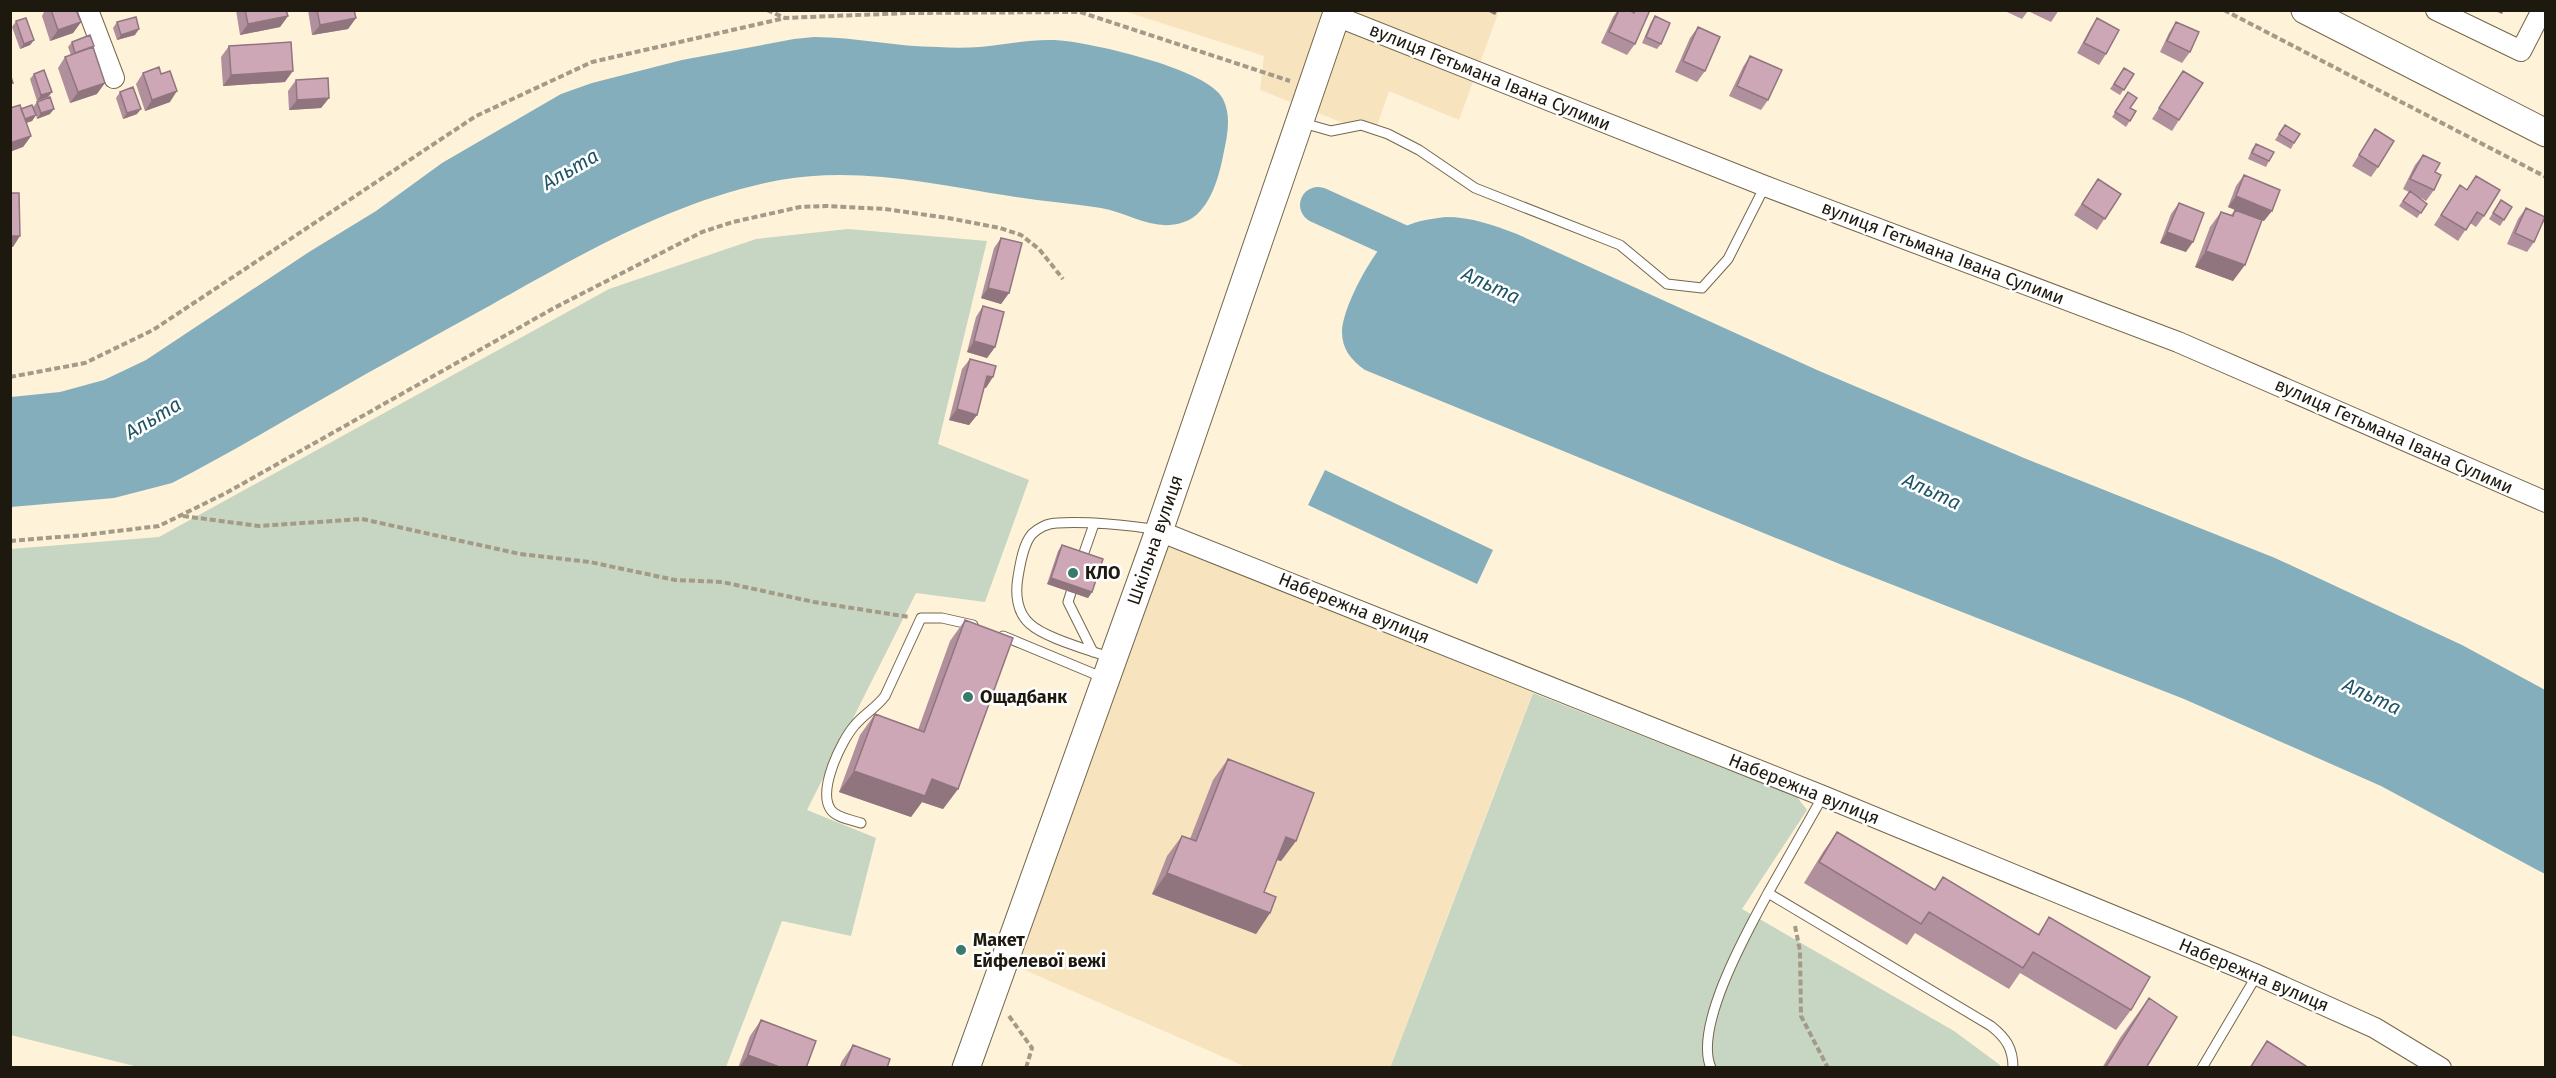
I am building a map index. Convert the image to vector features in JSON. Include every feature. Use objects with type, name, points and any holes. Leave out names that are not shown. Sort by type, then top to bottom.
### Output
[{"type":"main road","points":[[2305,10],[2546,133]]},
{"type":"main road","name":"Шкільна вулиця","points":[[966,1068],[1104,663],[1159,531],[1337,13]]},
{"type":"street","points":[[88,10],[114,78]]},
{"type":"street","points":[[2436,10],[2521,51],[2542,10]]},
{"type":"street","name":"вулиця Гетьмана Івана Сулими","points":[[1337,13],[1765,186],[2178,342],[2546,502]]},
{"type":"street","name":"Набережна вулиця","points":[[1159,531],[1823,796],[2257,975],[2375,1028],[2441,1068]]},
{"type":"lane","points":[[1299,121],[1331,131],[1361,125],[1388,134],[1419,150],[1475,188],[1620,245],[1667,284],[1702,288],[1728,259],[1765,186]]},
{"type":"lane","points":[[1104,663],[1029,624],[1018,604],[1017,592],[1027,543],[1032,533],[1056,523],[1143,527],[1159,531]]},
{"type":"lane","points":[[1094,524],[1068,602],[1104,663]]},
{"type":"lane","points":[[861,824],[839,816],[831,810],[826,793],[830,774],[850,732],[877,707],[885,696],[921,618],[942,618],[1104,663]]},
{"type":"lane","points":[[1712,1068],[1709,1041],[1722,987],[1744,936],[1823,796]]},
{"type":"lane","points":[[1768,894],[1991,1026],[2004,1037],[2010,1047],[2013,1068]]},
{"type":"lane","points":[[2202,1068],[2257,975]]},
{"type":"path","points":[[767,10],[785,18]]},
{"type":"path","points":[[2224,10],[2546,177]]},
{"type":"path","points":[[10,377],[85,363],[153,330],[476,116],[592,62],[785,18],[907,13],[1081,11],[1311,87]]},
{"type":"path","points":[[10,541],[159,526],[182,516],[555,308],[702,232],[734,222],[800,207],[847,206],[885,209],[984,224],[1012,231],[1033,243],[1063,279]]},
{"type":"path","points":[[182,516],[259,526],[362,519],[520,554],[569,558],[675,580],[722,582],[814,602],[921,618]]},
{"type":"path","points":[[1791,907],[1800,951],[1801,1016],[1828,1068]]},
{"type":"shaded area","points":[[1124,11],[1499,11],[1459,120],[1389,91],[1374,135],[1260,90],[1264,56]]},
{"type":"shaded area","points":[[1159,531],[1537,681],[1390,1067],[1246,1067],[1002,960]]},
{"type":"green space","points":[[848,229],[987,241],[938,444],[1029,480],[985,602],[916,593],[807,810],[876,838],[851,936],[782,921],[726,1067],[142,1068],[11,1035],[11,549],[159,537],[609,289],[756,239]]},
{"type":"green space","points":[[1533,693],[1797,797],[1807,810],[1742,909],[1954,1031],[2000,1065],[2000,1068],[1390,1068]]},
{"type":"water","points":[[814,37],[954,48],[1054,40],[1092,45],[1172,67],[1196,77],[1213,88],[1226,106],[1227,134],[1216,183],[1203,208],[1196,215],[1178,224],[1166,225],[1144,222],[1101,208],[895,178],[809,176],[741,189],[703,201],[631,230],[560,266],[172,483],[114,498],[11,507],[11,397],[60,392],[104,380],[146,360],[309,252],[376,211],[442,163],[561,94],[592,83],[682,60]]},
{"type":"water","points":[[1446,217],[1474,220],[1517,234],[1817,370],[2024,458],[2275,558],[2462,645],[2545,690],[2545,874],[2381,786],[2184,699],[1842,565],[1365,370],[1348,354],[1342,332],[1354,292],[1370,262],[1397,231],[1415,223]]},
{"type":"water","points":[[1325,470],[1493,550],[1477,584],[1308,505]]},
{"type":"building","points":[[51,10],[76,10],[81,22],[58,30]]},
{"type":"building","points":[[245,10],[286,10],[288,16],[248,24]]},
{"type":"building","points":[[317,10],[354,10],[356,18],[320,25]]},
{"type":"building","points":[[1619,10],[1629,10],[1634,13],[1635,10],[1650,10],[1635,44],[1609,32]]},
{"type":"building","points":[[1655,16],[1670,23],[1661,44],[1646,37]]},
{"type":"building","points":[[136,17],[139,29],[121,35],[117,22]]},
{"type":"building","points":[[26,18],[34,40],[24,44],[16,21]]},
{"type":"building","points":[[2097,18],[2119,30],[2106,54],[2084,43]]},
{"type":"building","points":[[2176,22],[2199,32],[2190,52],[2167,41]]},
{"type":"building","points":[[1698,27],[1720,37],[1705,71],[1683,61]]},
{"type":"building","points":[[90,35],[94,46],[75,53],[72,42]]},
{"type":"building","points":[[291,42],[293,71],[231,75],[229,46]]},
{"type":"building","points":[[93,47],[105,83],[78,92],[65,57]]},
{"type":"building","points":[[1750,56],[1782,70],[1768,100],[1737,86]]},
{"type":"building","points":[[159,67],[161,74],[170,71],[177,91],[152,100],[143,73]]},
{"type":"building","points":[[2124,68],[2134,74],[2124,90],[2114,84]]},
{"type":"building","points":[[44,70],[52,92],[41,95],[34,74]]},
{"type":"building","points":[[2183,71],[2203,83],[2179,120],[2159,108]]},
{"type":"building","points":[[328,78],[329,98],[297,100],[296,80]]},
{"type":"building","points":[[133,87],[141,109],[127,113],[120,92]]},
{"type":"building","points":[[2128,92],[2137,98],[2130,108],[2136,111],[2130,121],[2115,112]]},
{"type":"building","points":[[50,97],[54,109],[41,113],[37,102]]},
{"type":"building","points":[[20,105],[31,136],[10,143],[10,108]]},
{"type":"building","points":[[32,105],[36,115],[25,119],[21,109]]},
{"type":"building","points":[[2285,125],[2300,134],[2294,143],[2279,134]]},
{"type":"building","points":[[2375,129],[2394,141],[2378,167],[2359,155]]},
{"type":"building","points":[[2256,144],[2274,152],[2269,161],[2252,153]]},
{"type":"building","points":[[2423,155],[2440,163],[2435,172],[2441,175],[2434,190],[2410,179]]},
{"type":"building","points":[[2244,175],[2280,190],[2272,211],[2236,196]]},
{"type":"building","points":[[2476,176],[2500,190],[2484,216],[2477,212],[2466,230],[2441,215],[2460,185],[2467,190]]},
{"type":"building","points":[[2098,179],[2121,194],[2105,219],[2082,204]]},
{"type":"building","points":[[2410,191],[2427,204],[2421,213],[2403,201]]},
{"type":"building","points":[[10,193],[19,193],[20,236],[10,236]]},
{"type":"building","points":[[2501,200],[2512,207],[2504,220],[2493,213]]},
{"type":"building","points":[[2179,203],[2204,213],[2193,242],[2167,232]]},
{"type":"building","points":[[2526,208],[2545,217],[2534,242],[2515,233]]},
{"type":"building","points":[[2235,210],[2262,220],[2245,265],[2206,251],[2221,212],[2233,216]]},
{"type":"building","points":[[1001,238],[1022,243],[1009,293],[988,288]]},
{"type":"building","points":[[983,306],[1004,312],[995,347],[974,341]]},
{"type":"building","points":[[970,359],[996,366],[993,377],[987,376],[977,415],[957,409]]},
{"type":"building","points":[[1062,545],[1103,559],[1092,592],[1051,578]]},
{"type":"building","points":[[965,620],[1013,638],[958,789],[932,779],[925,796],[854,771],[875,714],[924,732]]},
{"type":"building","points":[[1228,759],[1314,793],[1296,841],[1286,837],[1264,892],[1276,897],[1270,913],[1167,873],[1182,836],[1196,841]]},
{"type":"building","points":[[1837,832],[1935,890],[1943,877],[2039,935],[2049,917],[2150,977],[2131,1010],[2033,952],[2023,968],[1929,912],[1921,924],[1819,862]]},
{"type":"building","points":[[2149,998],[2177,1017],[2146,1068],[2105,1068]]},
{"type":"building","points":[[761,1020],[816,1041],[806,1068],[782,1068],[748,1055]]},
{"type":"building","points":[[2267,1041],[2309,1068],[2250,1068]]},
{"type":"building","points":[[853,1045],[890,1059],[887,1068],[844,1068]]},
{"type":"waterway","name":"Альта","points":[[1318,205],[1433,257]]},
{"type":"place","name":"КЛО","points":[[1073,573]]},
{"type":"place","name":"Ощадбанк","points":[[968,697]]},
{"type":"place","name":"Макет Ейфелевої вежі","points":[[961,950]]}]
